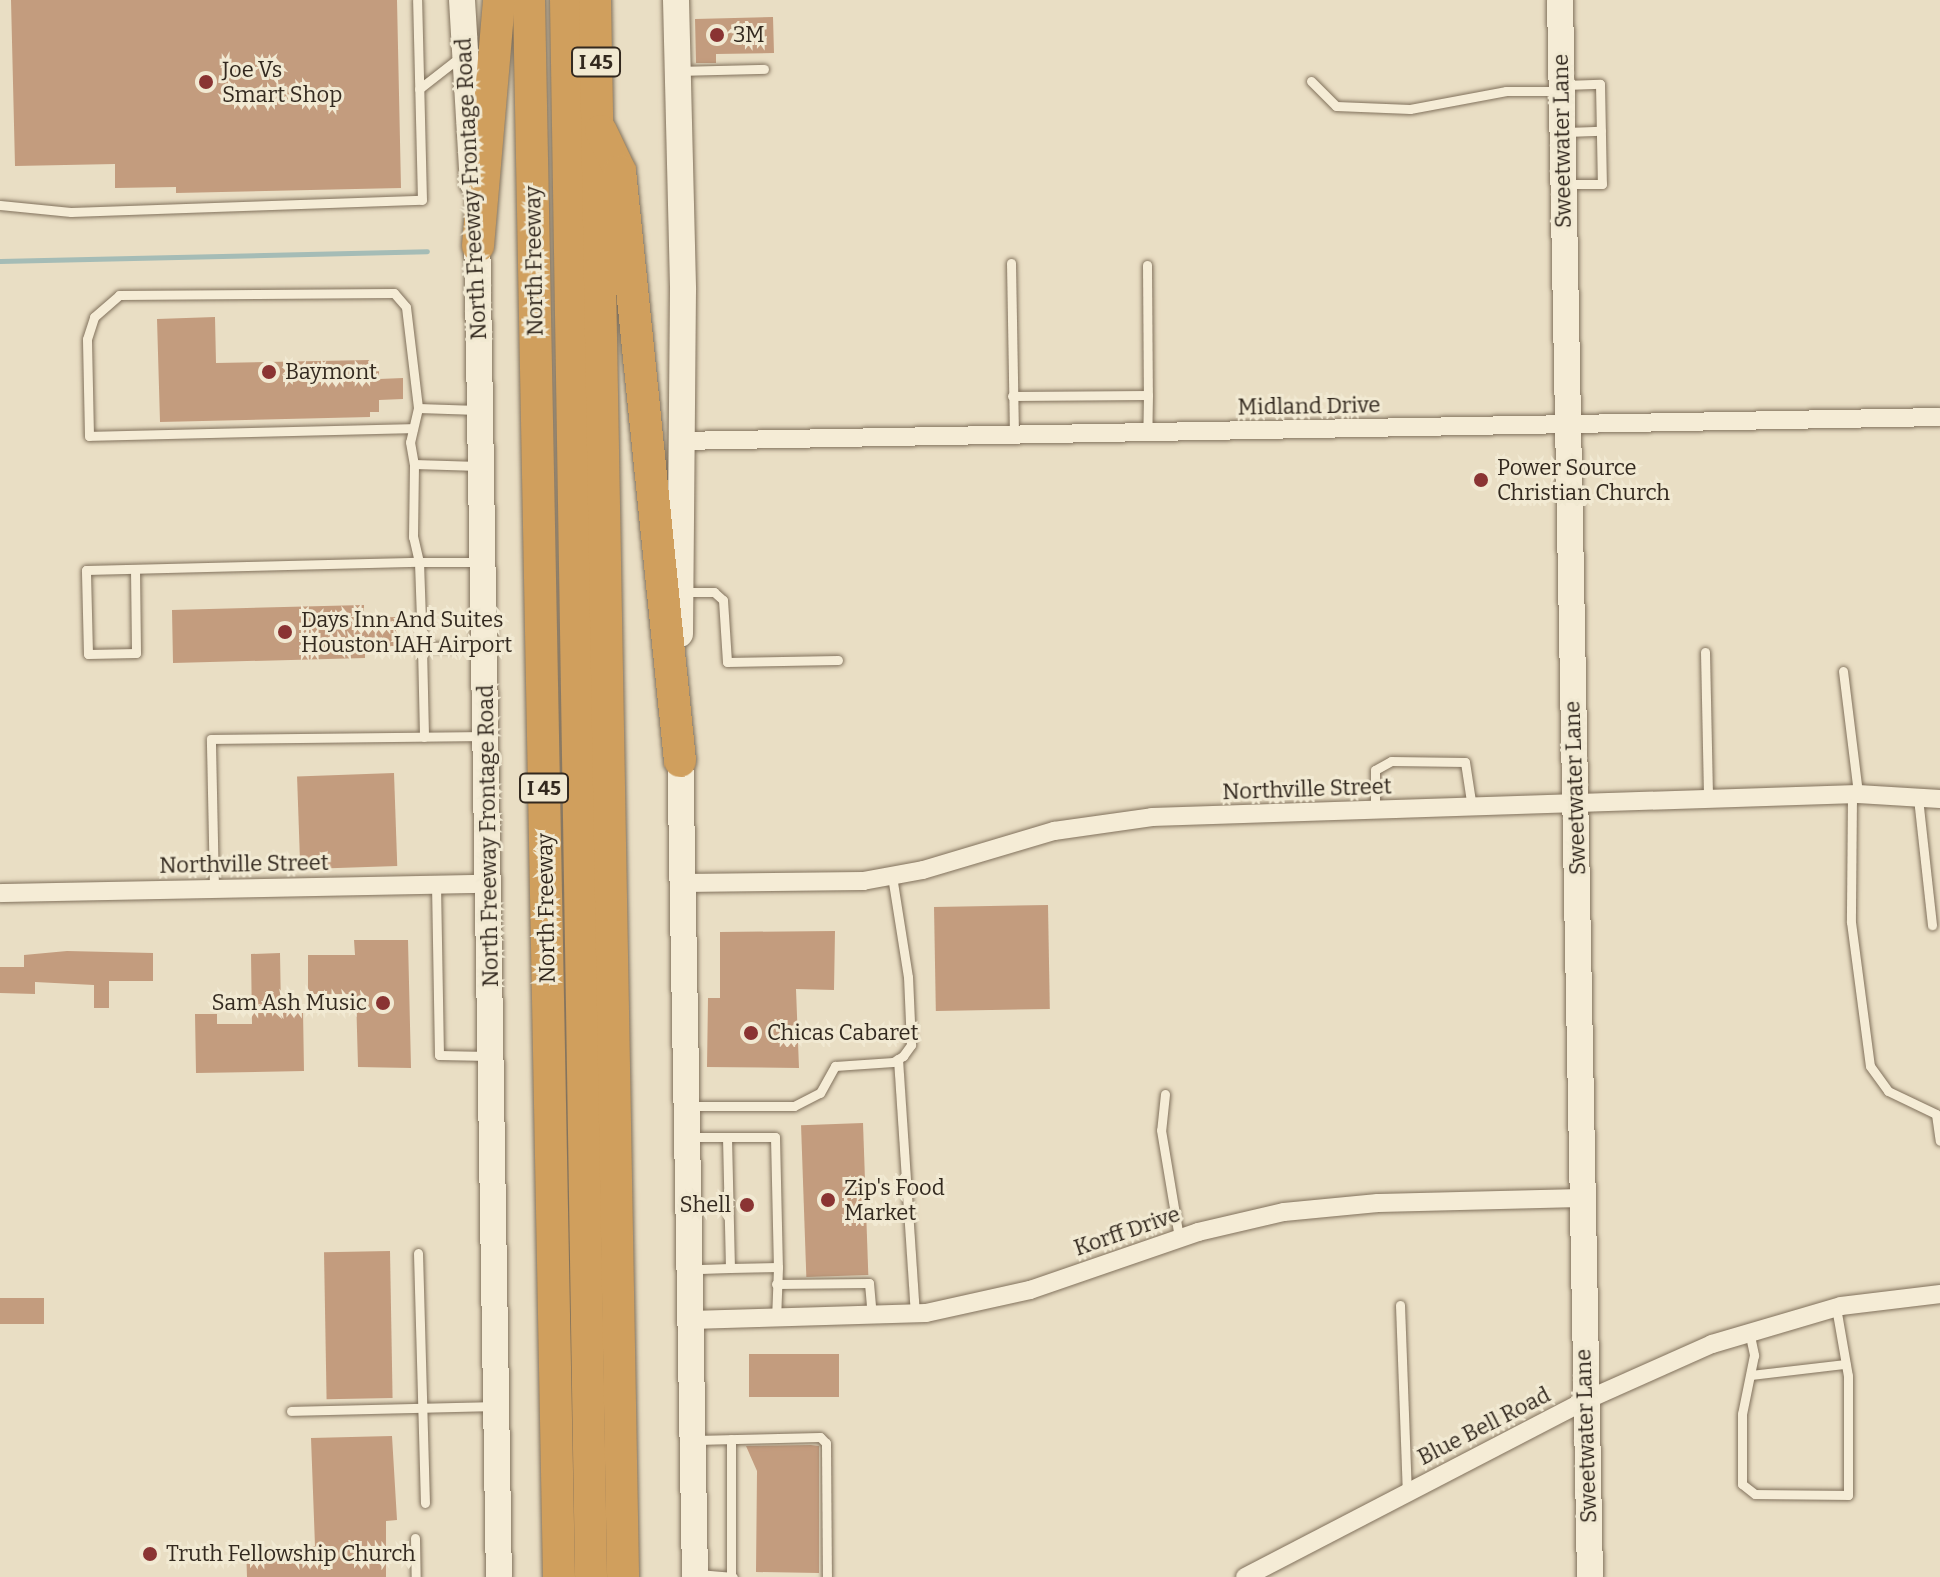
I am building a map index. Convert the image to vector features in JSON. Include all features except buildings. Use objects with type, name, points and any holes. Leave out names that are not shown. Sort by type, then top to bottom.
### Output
[{"type":"highway","points":[[478,246],[499,0]]},
{"type":"highway","name":"North Freeway","points":[[529,0],[559,1577]]},
{"type":"highway","name":"North Freeway","points":[[566,0],[591,1577]]},
{"type":"highway","name":"I 45","points":[[595,0],[623,1577]]},
{"type":"highway","points":[[597,124],[620,171],[680,761]]},
{"type":"main road","name":"North Freeway Frontage Road","points":[[462,0],[463,54],[478,246],[499,1577]]},
{"type":"main road","points":[[676,0],[683,290],[679,441],[680,761],[695,1576]]},
{"type":"main road","name":"Sweetwater Lane","points":[[1560,0],[1568,599],[1577,805],[1584,1401],[1590,1577]]},
{"type":"street","name":"Midland Drive","points":[[679,441],[1940,417]]},
{"type":"street","name":"Northville Street","points":[[683,883],[823,883],[892,876],[1107,821],[1855,794],[1940,799]]},
{"type":"street","name":"Northville Street","points":[[0,893],[489,884]]},
{"type":"street","name":"Korff Drive","points":[[691,1320],[872,1318],[915,1314],[1030,1290],[1179,1238],[1284,1212],[1378,1203],[1582,1198]]},
{"type":"street","name":"Blue Bell Road","points":[[1245,1577],[1584,1401],[1749,1331],[1836,1307],[1940,1294]]},
{"type":"lane","points":[[0,205],[71,212],[422,200],[417,0]]},
{"type":"lane","points":[[419,89],[463,54]]},
{"type":"lane","points":[[677,71],[764,69]]},
{"type":"lane","points":[[1311,81],[1336,106],[1410,109],[1506,91],[1600,84],[1602,184],[1563,184]]},
{"type":"lane","points":[[1562,132],[1601,131]]},
{"type":"lane","points":[[1011,263],[1014,437]]},
{"type":"lane","points":[[1147,265],[1147,434]]},
{"type":"lane","points":[[413,428],[89,436],[87,339],[94,317],[119,295],[394,293],[406,307],[418,408],[413,428],[413,537],[419,562],[424,737]]},
{"type":"lane","points":[[1012,396],[1148,395]]},
{"type":"lane","points":[[418,408],[481,410]]},
{"type":"lane","points":[[414,464],[482,466]]},
{"type":"lane","points":[[135,569],[136,653],[88,654],[86,570],[419,562],[484,562]]},
{"type":"lane","points":[[680,593],[714,592],[723,600],[727,662],[838,660]]},
{"type":"lane","points":[[422,647],[485,646]]},
{"type":"lane","points":[[1705,652],[1708,800]]},
{"type":"lane","points":[[1843,671],[1855,794],[1851,922],[1870,1066],[1888,1091],[1936,1114],[1940,1141]]},
{"type":"lane","points":[[214,888],[211,739],[487,736]]},
{"type":"lane","points":[[1375,811],[1375,770],[1391,761],[1465,762],[1472,808]]},
{"type":"lane","points":[[1918,798],[1932,925]]},
{"type":"lane","points":[[687,1106],[794,1106],[820,1093],[835,1066],[898,1059],[911,1045],[905,935],[892,876]]},
{"type":"lane","points":[[436,884],[439,1055],[492,1056]]},
{"type":"lane","points":[[898,1059],[915,1314]]},
{"type":"lane","points":[[1165,1094],[1161,1130],[1179,1238]]},
{"type":"lane","points":[[688,1137],[775,1137],[776,1320]]},
{"type":"lane","points":[[727,1137],[730,1268]]},
{"type":"lane","points":[[418,1253],[425,1503]]},
{"type":"lane","points":[[690,1269],[778,1267]]},
{"type":"lane","points":[[776,1284],[869,1283],[872,1318]]},
{"type":"lane","points":[[1400,1305],[1407,1493]]},
{"type":"lane","points":[[1749,1331],[1751,1375],[1738,1462],[1742,1484],[1755,1494],[1848,1495],[1852,1476],[1845,1364],[1836,1307]]},
{"type":"lane","points":[[1751,1375],[1845,1364]]},
{"type":"lane","points":[[291,1411],[497,1406]]},
{"type":"lane","points":[[692,1440],[820,1437],[826,1443],[827,1577]]},
{"type":"lane","points":[[695,1576],[732,1576],[731,1439]]},
{"type":"lane","points":[[415,1538],[416,1577]]},
{"type":"waterway","points":[[0,261],[427,251]]},
{"type":"place","name":"3M","points":[[717,35]]},
{"type":"place","name":"Joe Vs Smart Shop","points":[[206,82]]},
{"type":"place","name":"Baymont","points":[[269,372]]},
{"type":"place","name":"Power Source Christian Church","points":[[1481,480]]},
{"type":"place","name":"Days Inn And Suites Houston IAH Airport","points":[[285,632]]},
{"type":"place","name":"Sam Ash Music","points":[[383,1003]]},
{"type":"place","name":"Chicas Cabaret","points":[[751,1033]]},
{"type":"place","name":"Zip's Food Market","points":[[828,1200]]},
{"type":"place","name":"Shell","points":[[747,1205]]},
{"type":"place","name":"Truth Fellowship Church","points":[[150,1554]]}]
